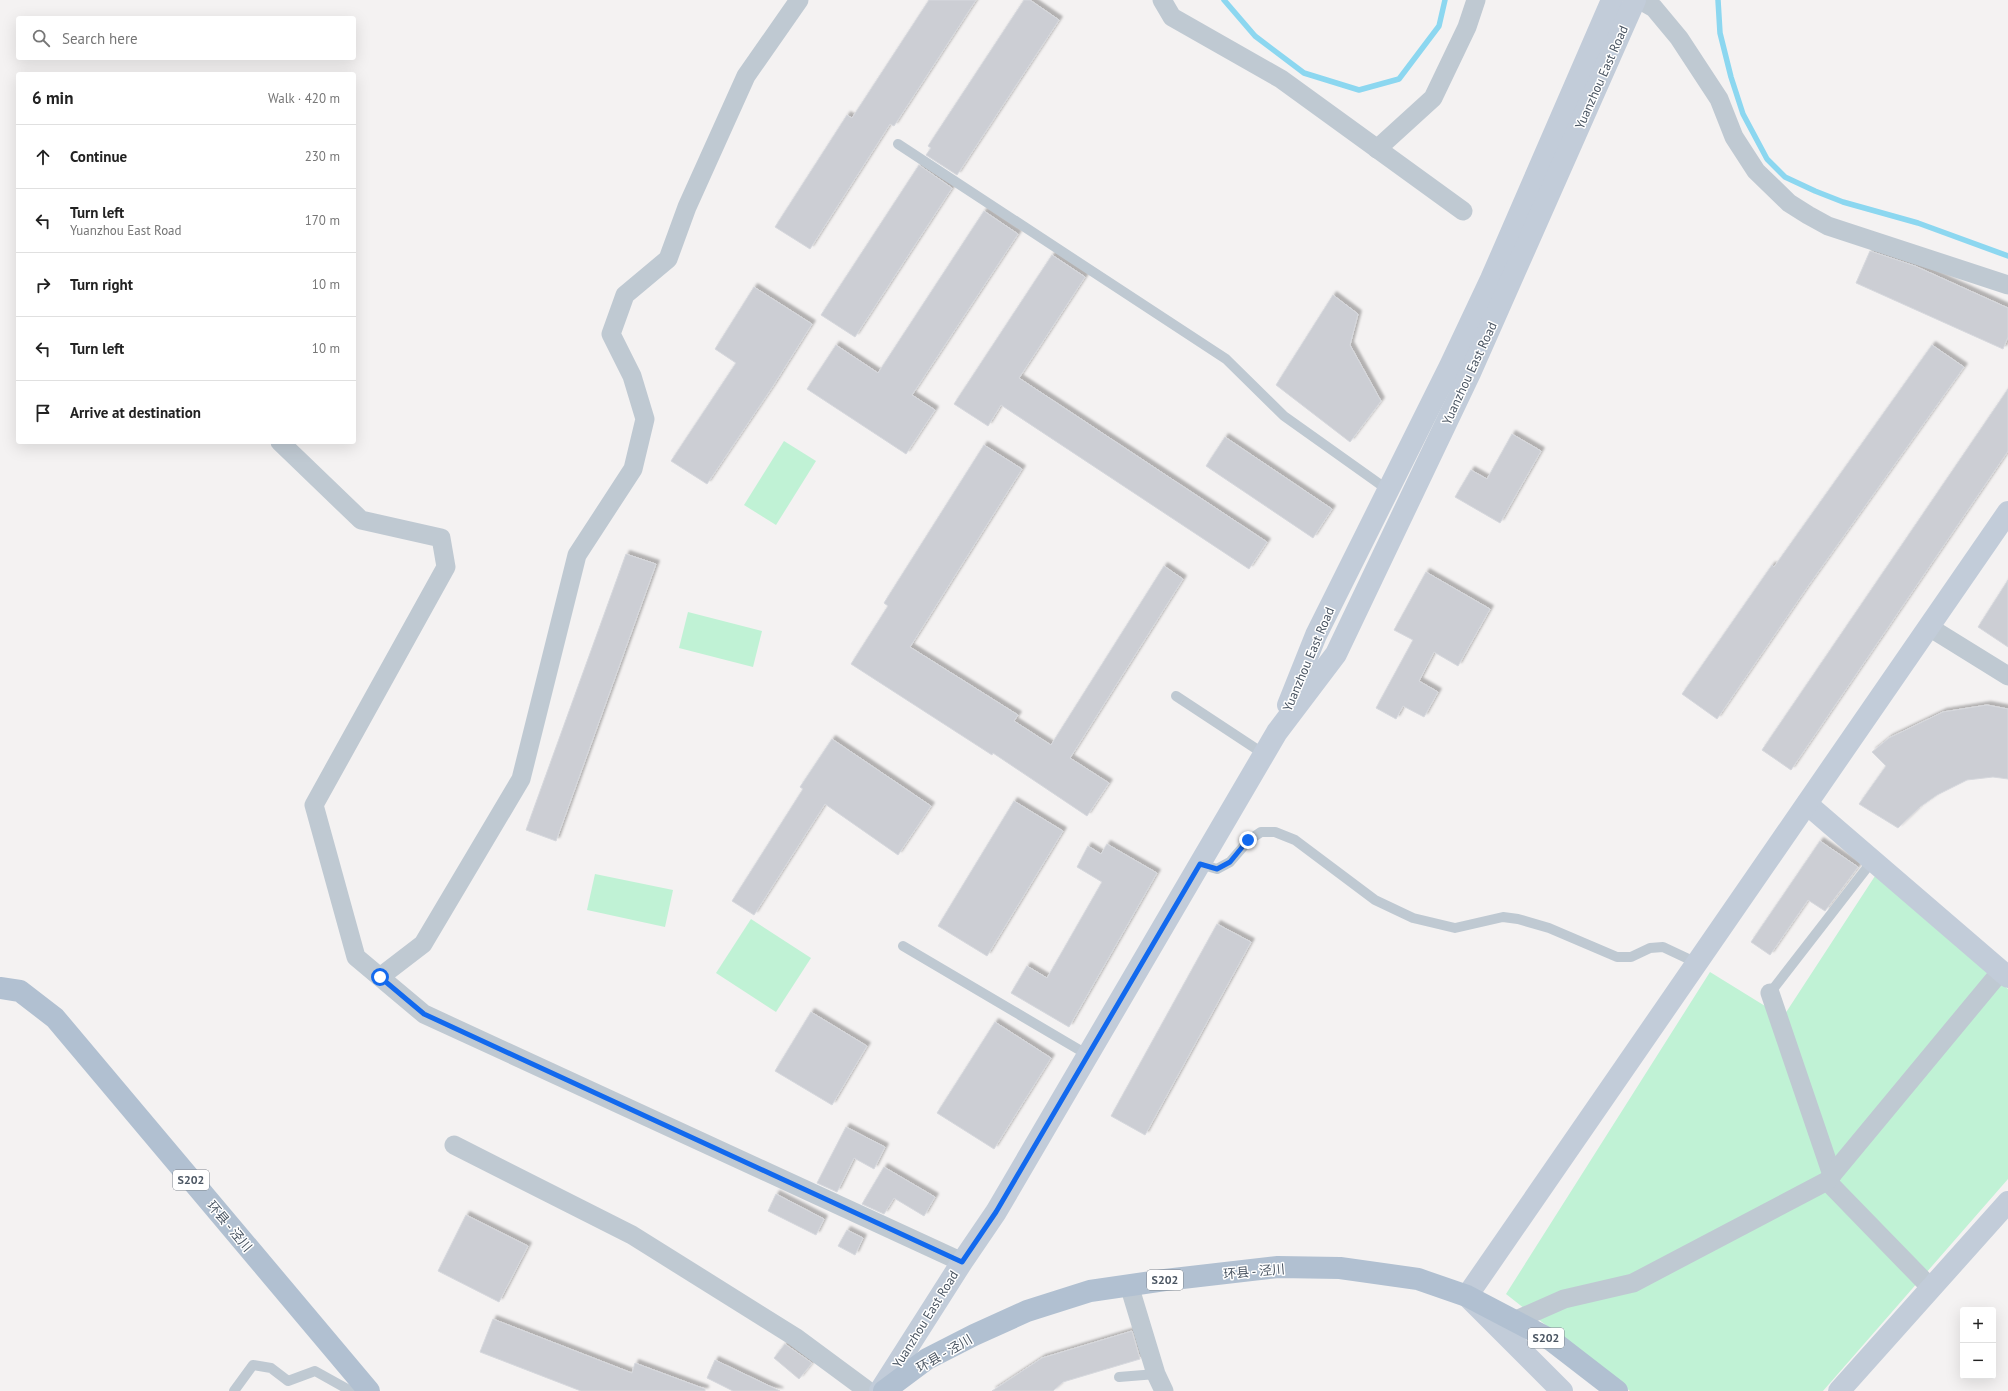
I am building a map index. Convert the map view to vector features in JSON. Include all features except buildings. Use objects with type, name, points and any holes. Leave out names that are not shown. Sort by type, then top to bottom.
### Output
[{"type":"main road","name":"Yuanzhou East Road","points":[[1277,732],[1316,635],[1450,366],[1490,279],[1612,0]]},
{"type":"main road","name":"Yuanzhou East Road","points":[[880,1391],[962,1262],[996,1212],[1277,732],[1336,654],[1470,373],[1635,0]]},
{"type":"main road","points":[[1562,1391],[1467,1296],[2008,512]]},
{"type":"main road","points":[[1807,804],[2004,974]]},
{"type":"main road","name":"环县 - 泾川","points":[[0,988],[20,991],[55,1018],[369,1391]]},
{"type":"main road","points":[[1839,1391],[2008,1202]]},
{"type":"main road","name":"环县 - 泾川","points":[[884,1391],[927,1359],[974,1335],[1027,1311],[1090,1291],[1278,1267],[1340,1268],[1418,1279],[1467,1296],[1551,1340],[1617,1391]]},
{"type":"street","points":[[380,977],[423,944],[521,779],[577,555],[633,469],[645,419],[632,376],[611,334],[625,295],[668,259],[687,206],[746,76],[799,0]]},
{"type":"street","points":[[1162,0],[1172,17],[1281,79],[1463,211]]},
{"type":"street","points":[[1377,149],[1433,98],[1467,27],[1476,0]]},
{"type":"street","points":[[1640,0],[1654,8],[1679,38],[1719,99],[1734,137],[1744,155],[1772,188],[1789,203],[1828,226],[2008,285]]},
{"type":"street","points":[[282,444],[361,520],[440,538],[446,567],[314,805],[356,957],[424,1014],[962,1262]]},
{"type":"street","points":[[1928,627],[2008,676]]},
{"type":"street","points":[[1514,1321],[1564,1299],[1633,1283],[1830,1178],[2004,974]]},
{"type":"street","points":[[1770,993],[1830,1178],[1931,1288]]},
{"type":"street","points":[[454,1145],[632,1235],[795,1337],[868,1391]]},
{"type":"street","points":[[1128,1285],[1156,1374],[1164,1391]]},
{"type":"lane","points":[[898,144],[1226,359],[1284,416],[1388,490]]},
{"type":"lane","points":[[1176,696],[1264,754]]},
{"type":"lane","points":[[1200,864],[1217,869],[1230,862],[1248,840],[1261,832],[1275,832],[1295,840],[1375,900],[1413,918],[1455,928],[1503,917],[1518,919],[1549,928],[1617,957],[1631,957],[1650,948],[1664,947],[1697,963]]},
{"type":"lane","points":[[1770,993],[1873,860]]},
{"type":"lane","points":[[903,946],[1088,1055]]},
{"type":"lane","points":[[234,1391],[253,1365],[271,1368],[288,1381],[315,1371],[351,1391]]},
{"type":"lane","points":[[1119,1377],[1156,1374]]},
{"type":"green space","points":[[784,441],[816,461],[776,525],[744,505]]},
{"type":"green space","points":[[688,612],[762,631],[753,667],[679,648]]},
{"type":"green space","points":[[595,874],[673,890],[665,927],[587,910]]},
{"type":"green space","points":[[1875,876],[2008,989],[2008,1179],[1823,1391],[1630,1391],[1506,1294],[1710,972],[1783,1017]]},
{"type":"green space","points":[[751,919],[811,958],[776,1012],[716,973]]},
{"type":"waterway","points":[[1224,0],[1255,36],[1304,73],[1359,90],[1399,79],[1439,26],[1445,0]]},
{"type":"waterway","points":[[1718,0],[1720,33],[1731,77],[1743,114],[1767,159],[1785,177],[1843,202],[1918,223],[2008,256]]},
{"type":"route","points":[[380,977],[424,1014],[962,1262],[996,1212],[1200,864],[1217,869],[1230,862],[1248,840]]}]
